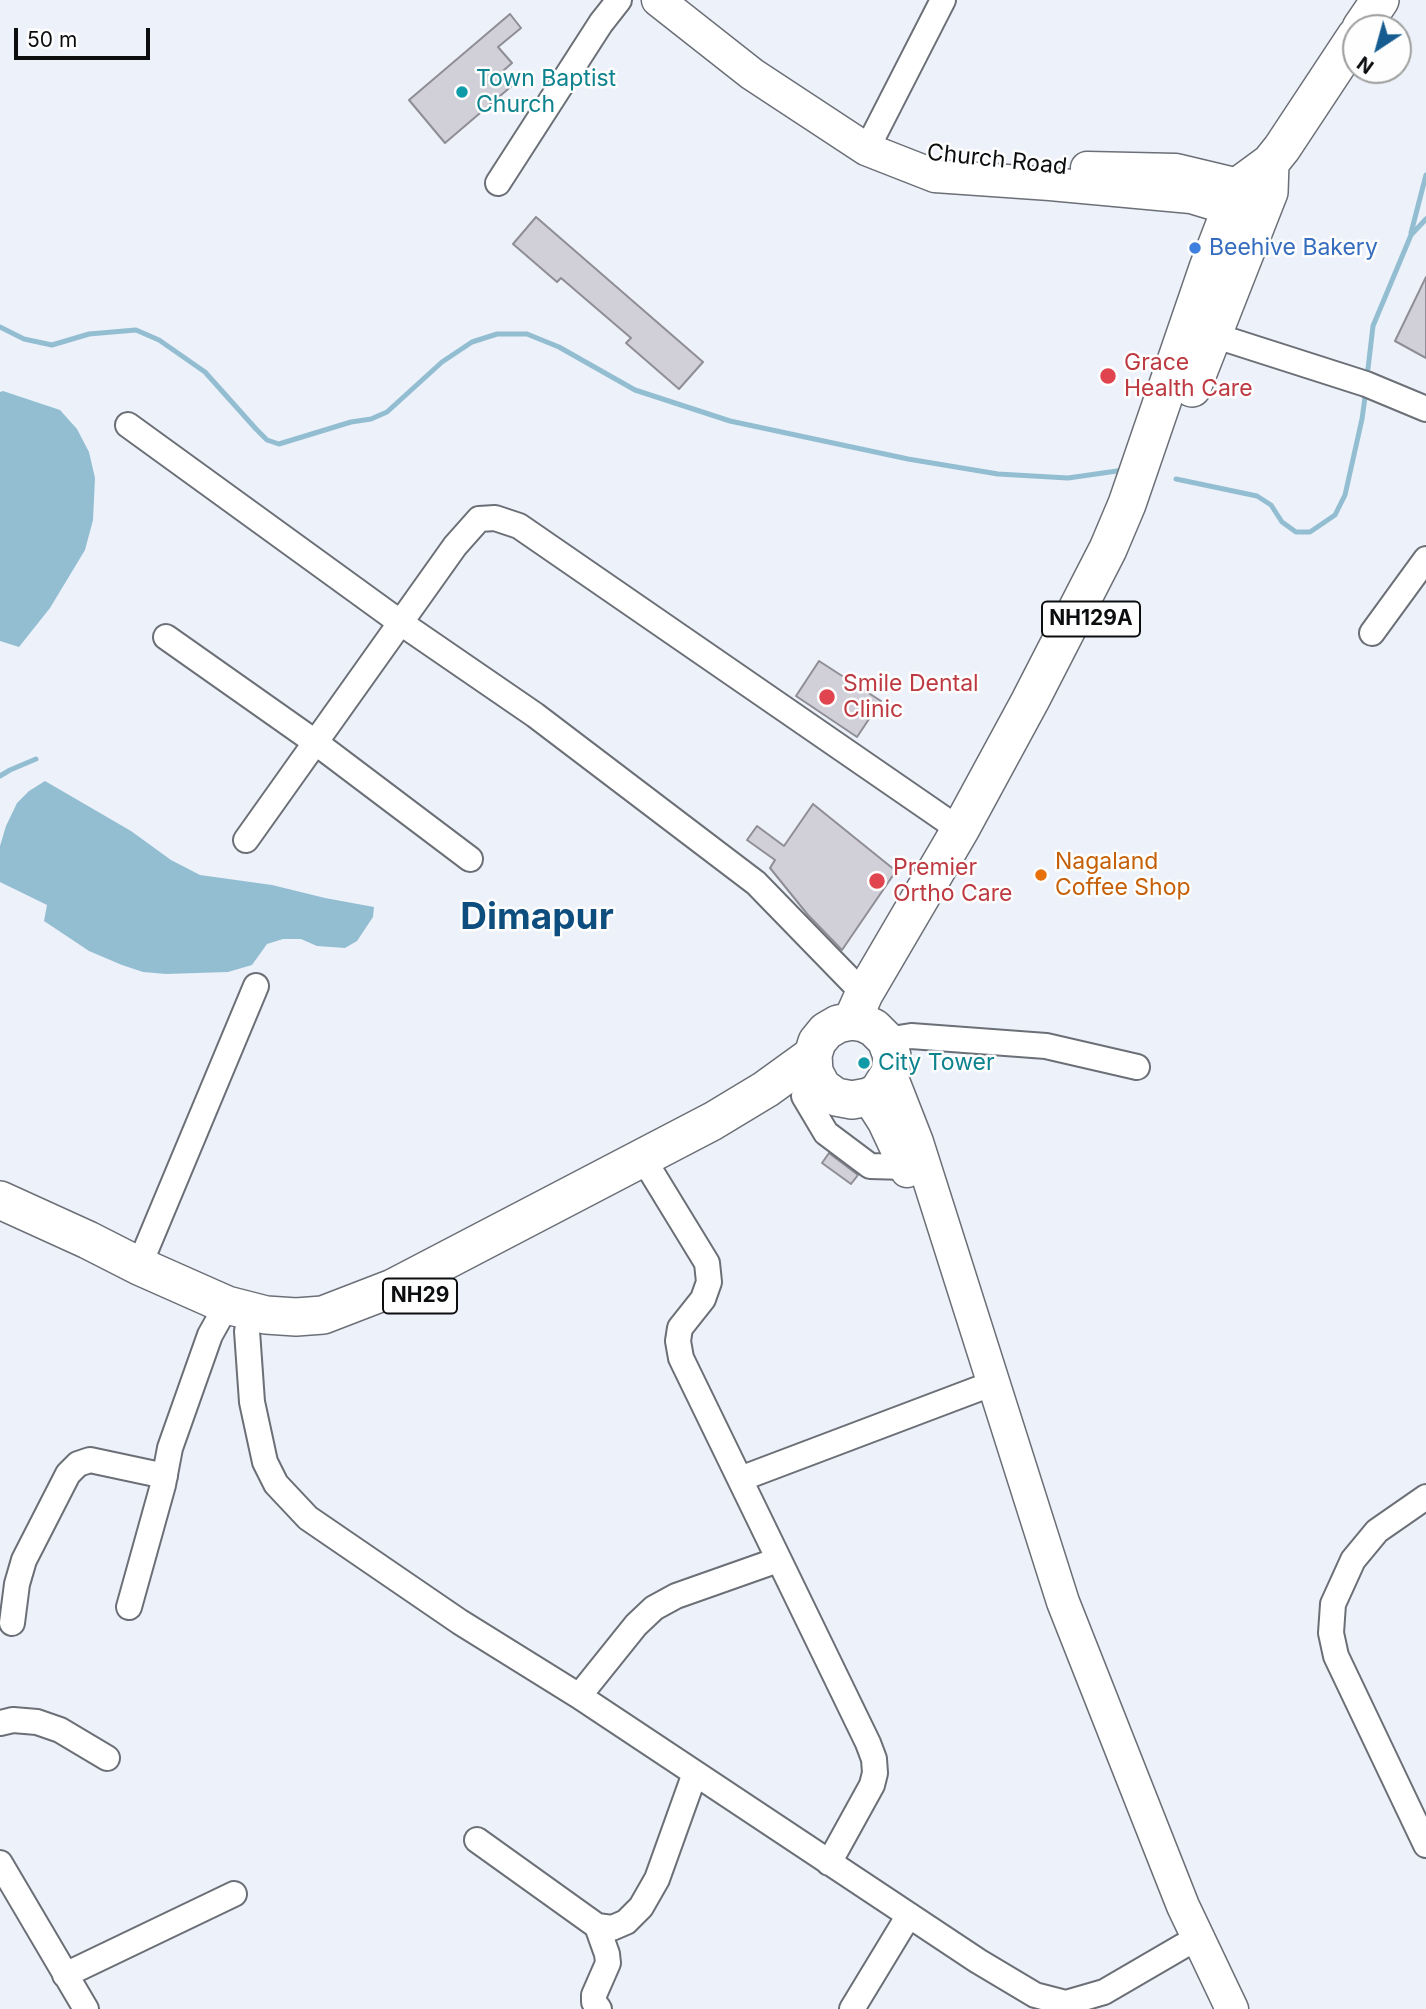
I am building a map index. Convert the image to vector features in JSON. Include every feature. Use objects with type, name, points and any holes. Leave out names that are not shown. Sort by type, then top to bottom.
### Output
[{"type":"highway","name":"NH129A","points":[[872,1042],[960,830],[1030,701],[1128,504],[1208,268],[1342,58]]},
{"type":"highway","name":"NH129A","points":[[872,1042],[903,958],[1044,709],[1132,542],[1213,335],[1254,193]]},
{"type":"highway","name":"NH29","points":[[813,1079],[817,1042],[826,1031],[838,1024],[872,1042]]},
{"type":"highway","points":[[813,1079],[836,1097],[852,1100],[872,1042]]},
{"type":"highway","name":"NH29","points":[[0,1200],[227,1305],[266,1315],[323,1315],[393,1288],[713,1121],[766,1089],[813,1079]]},
{"type":"highway","name":"NH29","points":[[0,1220],[233,1325],[282,1336],[314,1336],[362,1324],[463,1274],[652,1173],[813,1079]]},
{"type":"main road","points":[[658,0],[752,74],[866,149],[935,176],[1191,197],[1254,193]]},
{"type":"main road","name":"Church Road","points":[[686,0],[750,53],[874,135],[914,152],[983,163],[1040,167],[1176,170],[1254,193]]},
{"type":"main road","points":[[872,1042],[884,1122],[906,1167],[1071,1675],[1147,1864],[1214,2009]]},
{"type":"main road","points":[[872,1042],[917,1142],[1063,1602],[1183,1906],[1232,2009]]},
{"type":"street","points":[[498,183],[618,0]]},
{"type":"street","points":[[874,135],[943,0]]},
{"type":"street","points":[[1213,335],[1366,384],[1426,409]]},
{"type":"street","points":[[128,425],[401,624],[535,715],[756,883],[872,1042],[911,1036],[1046,1046],[1137,1067]]},
{"type":"street","points":[[246,839],[456,546],[479,519],[495,518],[519,526],[960,830]]},
{"type":"street","points":[[1372,634],[1426,559]]},
{"type":"street","points":[[166,637],[315,742],[470,859]]},
{"type":"street","points":[[139,1266],[256,986]]},
{"type":"street","points":[[813,1079],[826,1133],[870,1167],[906,1167]]},
{"type":"street","points":[[652,1173],[706,1263],[709,1282],[703,1299],[680,1328],[681,1358],[869,1743],[874,1759],[872,1785],[829,1863]]},
{"type":"street","points":[[129,1606],[178,1426],[210,1335],[233,1325],[265,1462],[276,1484],[308,1518],[460,1622],[579,1696],[829,1863],[1035,1995],[1066,2003],[1104,1992],[1183,1946]]},
{"type":"street","points":[[740,1479],[978,1389]]},
{"type":"street","points":[[12,1623],[17,1584],[24,1560],[68,1474],[78,1464],[90,1460],[165,1476]]},
{"type":"street","points":[[1426,1497],[1377,1531],[1353,1560],[1334,1604],[1331,1633],[1336,1657],[1426,1845]]},
{"type":"street","points":[[579,1696],[636,1625],[654,1608],[676,1597],[778,1560]]},
{"type":"street","points":[[0,1723],[13,1720],[37,1722],[60,1730],[107,1758]]},
{"type":"street","points":[[477,1840],[597,1926],[612,1928],[626,1922],[641,1907],[657,1879],[695,1773]]},
{"type":"street","points":[[0,1863],[86,2009]]},
{"type":"street","points":[[65,1975],[234,1894]]},
{"type":"street","points":[[852,2009],[909,1915]]},
{"type":"street","points":[[597,1926],[608,1963],[594,1995],[594,2002],[599,2009]]},
{"type":"water","points":[[0,392],[60,410],[77,429],[89,452],[95,478],[93,520],[85,550],[50,608],[19,647],[0,641]]},
{"type":"water","points":[[45,781],[131,831],[171,860],[200,875],[272,885],[374,907],[373,917],[357,941],[345,948],[317,946],[301,939],[283,939],[267,944],[252,965],[228,972],[166,974],[143,972],[122,965],[89,951],[44,921],[47,905],[0,882],[0,846],[6,826],[17,803]]},
{"type":"building","name":"Town Baptist Church","points":[[510,14],[521,28],[498,47],[512,63],[503,71],[514,84],[445,143],[409,100]]},
{"type":"building","points":[[536,217],[703,362],[679,389],[626,343],[631,338],[561,278],[557,282],[513,244]]},
{"type":"building","points":[[1426,277],[1426,358],[1395,341]]},
{"type":"building","points":[[819,661],[881,701],[857,737],[796,696]]},
{"type":"building","points":[[813,804],[896,871],[842,950],[808,915],[770,868],[775,860],[747,840],[757,826],[784,846]]},
{"type":"building","points":[[829,1153],[858,1175],[851,1184],[822,1163]]},
{"type":"waterway","points":[[1411,233],[1426,175]]},
{"type":"waterway","points":[[1367,377],[1373,326],[1411,235],[1426,219]]},
{"type":"waterway","points":[[0,327],[24,339],[52,345],[89,334],[136,330],[159,340],[205,372],[267,440],[279,444],[351,422],[371,419],[387,412],[442,362],[472,342],[497,334],[527,334],[559,347],[635,390],[730,421],[908,459],[998,474],[1068,478],[1124,470]]},
{"type":"waterway","points":[[1176,479],[1257,496],[1271,505],[1282,522],[1296,532],[1310,532],[1335,515],[1345,495],[1366,390]]},
{"type":"waterway","points":[[0,776],[36,759]]},
{"type":"place","name":"Town Baptist Church","points":[[462,92]]},
{"type":"place","name":"Beehive Bakery","points":[[1195,248]]},
{"type":"place","name":"Grace Health Care","points":[[1108,376]]},
{"type":"place","name":"Smile Dental Clinic","points":[[827,697]]},
{"type":"place","name":"Nagaland Coffee Shop","points":[[1041,875]]},
{"type":"place","name":"Premier Ortho Care","points":[[877,881]]},
{"type":"place","name":"City Tower","points":[[864,1063]]},
{"type":"district","name":"Dimapur","points":[[537,918]]}]
